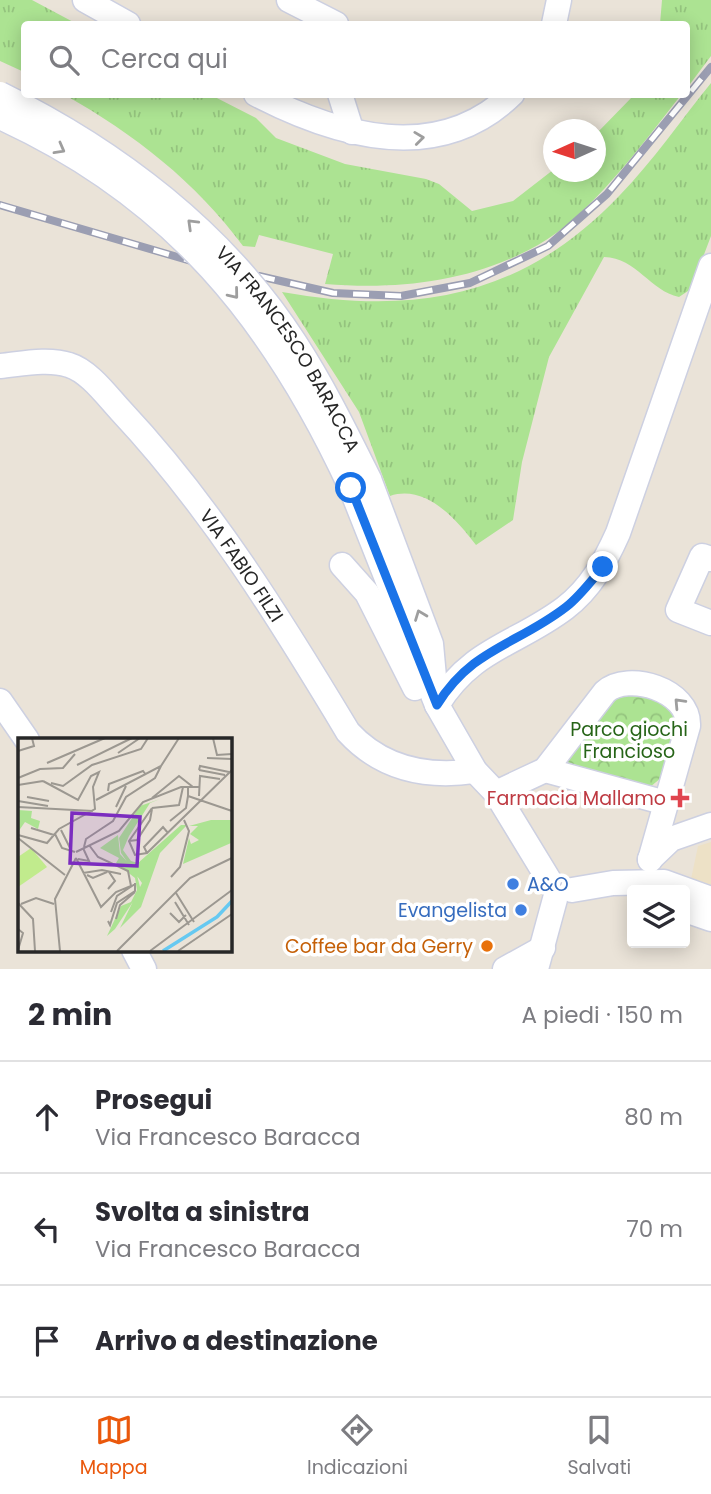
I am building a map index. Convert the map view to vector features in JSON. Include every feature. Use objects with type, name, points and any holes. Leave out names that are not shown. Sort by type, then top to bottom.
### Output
[{"type":"street","points":[[85,0],[123,21]]},
{"type":"street","points":[[289,0],[330,21]]},
{"type":"street","points":[[555,21],[559,0]]},
{"type":"street","name":"VIA FRANCESCO BARACCA","points":[[0,94],[43,115],[128,170],[172,204],[252,285],[295,342],[326,394],[437,705],[475,771],[496,793],[559,889]]},
{"type":"street","points":[[264,98],[284,108],[352,132],[401,140],[445,134],[485,116],[507,98]]},
{"type":"street","points":[[284,108],[306,98]]},
{"type":"street","points":[[341,98],[352,132]]},
{"type":"street","name":"VIA FRANCESCO BARACCA","points":[[0,117],[77,158],[151,210],[220,277],[265,332],[360,484]]},
{"type":"street","points":[[342,565],[367,593],[413,686],[437,705],[452,681],[467,666],[564,608],[603,567],[618,533],[711,265]]},
{"type":"street","name":"VIA FABIO FILZI","points":[[11,365],[56,363],[80,371],[164,457],[242,563],[348,732],[362,746],[379,759],[400,768],[452,774],[475,771]]},
{"type":"street","points":[[0,384],[11,365]]},
{"type":"street","points":[[711,559],[702,556],[678,610],[711,623]]},
{"type":"street","points":[[496,793],[545,770],[605,692],[617,684],[628,681],[677,697],[688,713],[688,726],[650,860],[639,885]]},
{"type":"street","points":[[0,701],[26,738]]},
{"type":"street","points":[[545,770],[666,803]]},
{"type":"street","points":[[650,860],[671,839],[711,825]]},
{"type":"street","points":[[645,885],[664,882],[672,885]]},
{"type":"street","points":[[505,969],[540,958],[559,889],[627,886]]},
{"type":"street","points":[[690,891],[711,899]]},
{"type":"street","points":[[690,912],[711,919]]},
{"type":"street","points":[[135,951],[144,969]]},
{"type":"shaded area","points":[[711,842],[711,885],[691,879],[698,846]]},
{"type":"green space","points":[[0,0],[32,0],[71,21],[21,21],[21,71],[0,61]]},
{"type":"green space","points":[[662,0],[711,0],[711,56],[690,84],[690,21],[660,21]]},
{"type":"green space","points":[[711,83],[711,236],[691,289],[679,297],[669,294],[626,263],[604,257],[549,357],[522,462],[513,520],[476,545],[450,515],[428,500],[416,495],[390,496],[359,412],[282,292],[331,299],[423,299],[465,291],[506,277],[545,257],[583,229],[620,195]]},
{"type":"green space","points":[[70,98],[217,98],[256,118],[276,138],[345,164],[426,179],[439,184],[472,211],[513,201],[543,178],[543,182],[606,182],[606,124],[631,98],[679,98],[596,197],[558,232],[538,245],[513,258],[461,275],[434,281],[380,286],[325,284],[333,254],[259,235],[255,247],[243,246],[184,180],[115,126]]},
{"type":"green space","name":"Parco giochi Francioso","points":[[630,692],[670,706],[677,721],[661,778],[650,787],[566,762],[613,696]]},
{"type":"railway","points":[[690,93],[711,67]]},
{"type":"railway","points":[[259,276],[333,293],[401,296],[470,283],[548,246],[607,194],[686,98]]},
{"type":"railway","points":[[0,205],[191,261]]},
{"type":"place","name":"Farmacia Mallamo","points":[[680,798]]},
{"type":"place","name":"A&O","points":[[513,884]]},
{"type":"place","name":"Evangelista","points":[[521,910]]},
{"type":"place","name":"Coffee bar da Gerry","points":[[487,946]]},
{"type":"route","points":[[351,488],[437,705],[452,681],[467,666],[564,608],[603,567]]}]
